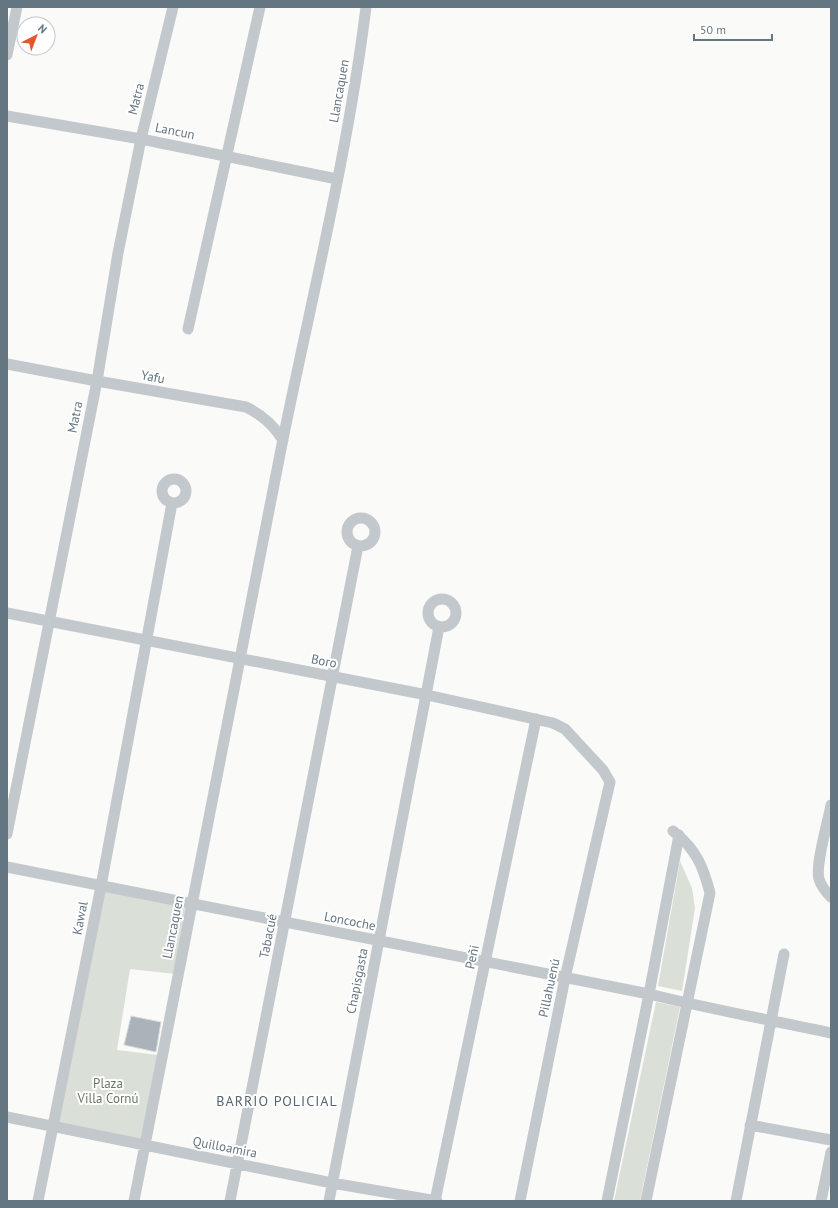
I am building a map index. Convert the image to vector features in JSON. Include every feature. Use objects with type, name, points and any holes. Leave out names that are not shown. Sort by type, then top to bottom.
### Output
[{"type":"street","points":[[7,55],[17,7]]},
{"type":"street","name":"Matra","points":[[7,834],[48,621],[97,381],[118,253],[141,139],[174,7]]},
{"type":"street","points":[[188,329],[260,7]]},
{"type":"street","name":"Llancaquen","points":[[134,1201],[283,440],[337,179],[361,44],[366,7]]},
{"type":"street","name":"Lancun","points":[[7,116],[141,139],[337,179]]},
{"type":"street","name":"Yafu","points":[[7,364],[246,407],[262,417],[276,430],[283,440]]},
{"type":"street","name":"Kawal","points":[[38,1201],[101,886],[172,503]]},
{"type":"street","name":"Tabacué","points":[[230,1201],[286,922],[358,546]]},
{"type":"street","name":"Boro","points":[[7,613],[427,695],[553,723],[565,729],[603,770],[610,782]]},
{"type":"street","name":"Chapisgasta","points":[[328,1201],[439,627]]},
{"type":"street","name":"Peñi","points":[[436,1201],[536,719]]},
{"type":"street","name":"Pillahuenú","points":[[520,1201],[565,978],[610,782]]},
{"type":"street","points":[[831,805],[818,865],[819,879],[825,891],[831,897]]},
{"type":"street","points":[[606,1201],[649,994],[676,833],[689,845],[699,859],[710,893],[646,1201]]},
{"type":"street","name":"Loncoche","points":[[7,867],[649,994],[688,1004],[831,1033]]},
{"type":"street","points":[[736,1201],[784,954]]},
{"type":"street","name":"Quilloamira","points":[[7,1117],[332,1183],[436,1201]]},
{"type":"street","points":[[750,1125],[831,1140]]},
{"type":"street","points":[[821,1201],[831,1152]]},
{"type":"green space","points":[[680,861],[692,888],[695,908],[682,991],[658,986]]},
{"type":"green space","name":"Plaza Villa Cornú","points":[[103,889],[187,907],[175,974],[130,969],[117,1050],[158,1055],[142,1140],[58,1123]]},
{"type":"green space","points":[[656,1002],[680,1007],[640,1201],[614,1201]]},
{"type":"building","points":[[131,1016],[161,1022],[156,1052],[124,1045]]},
{"type":"district","name":"BARRIO POLICIAL","points":[[277,1101]]}]
